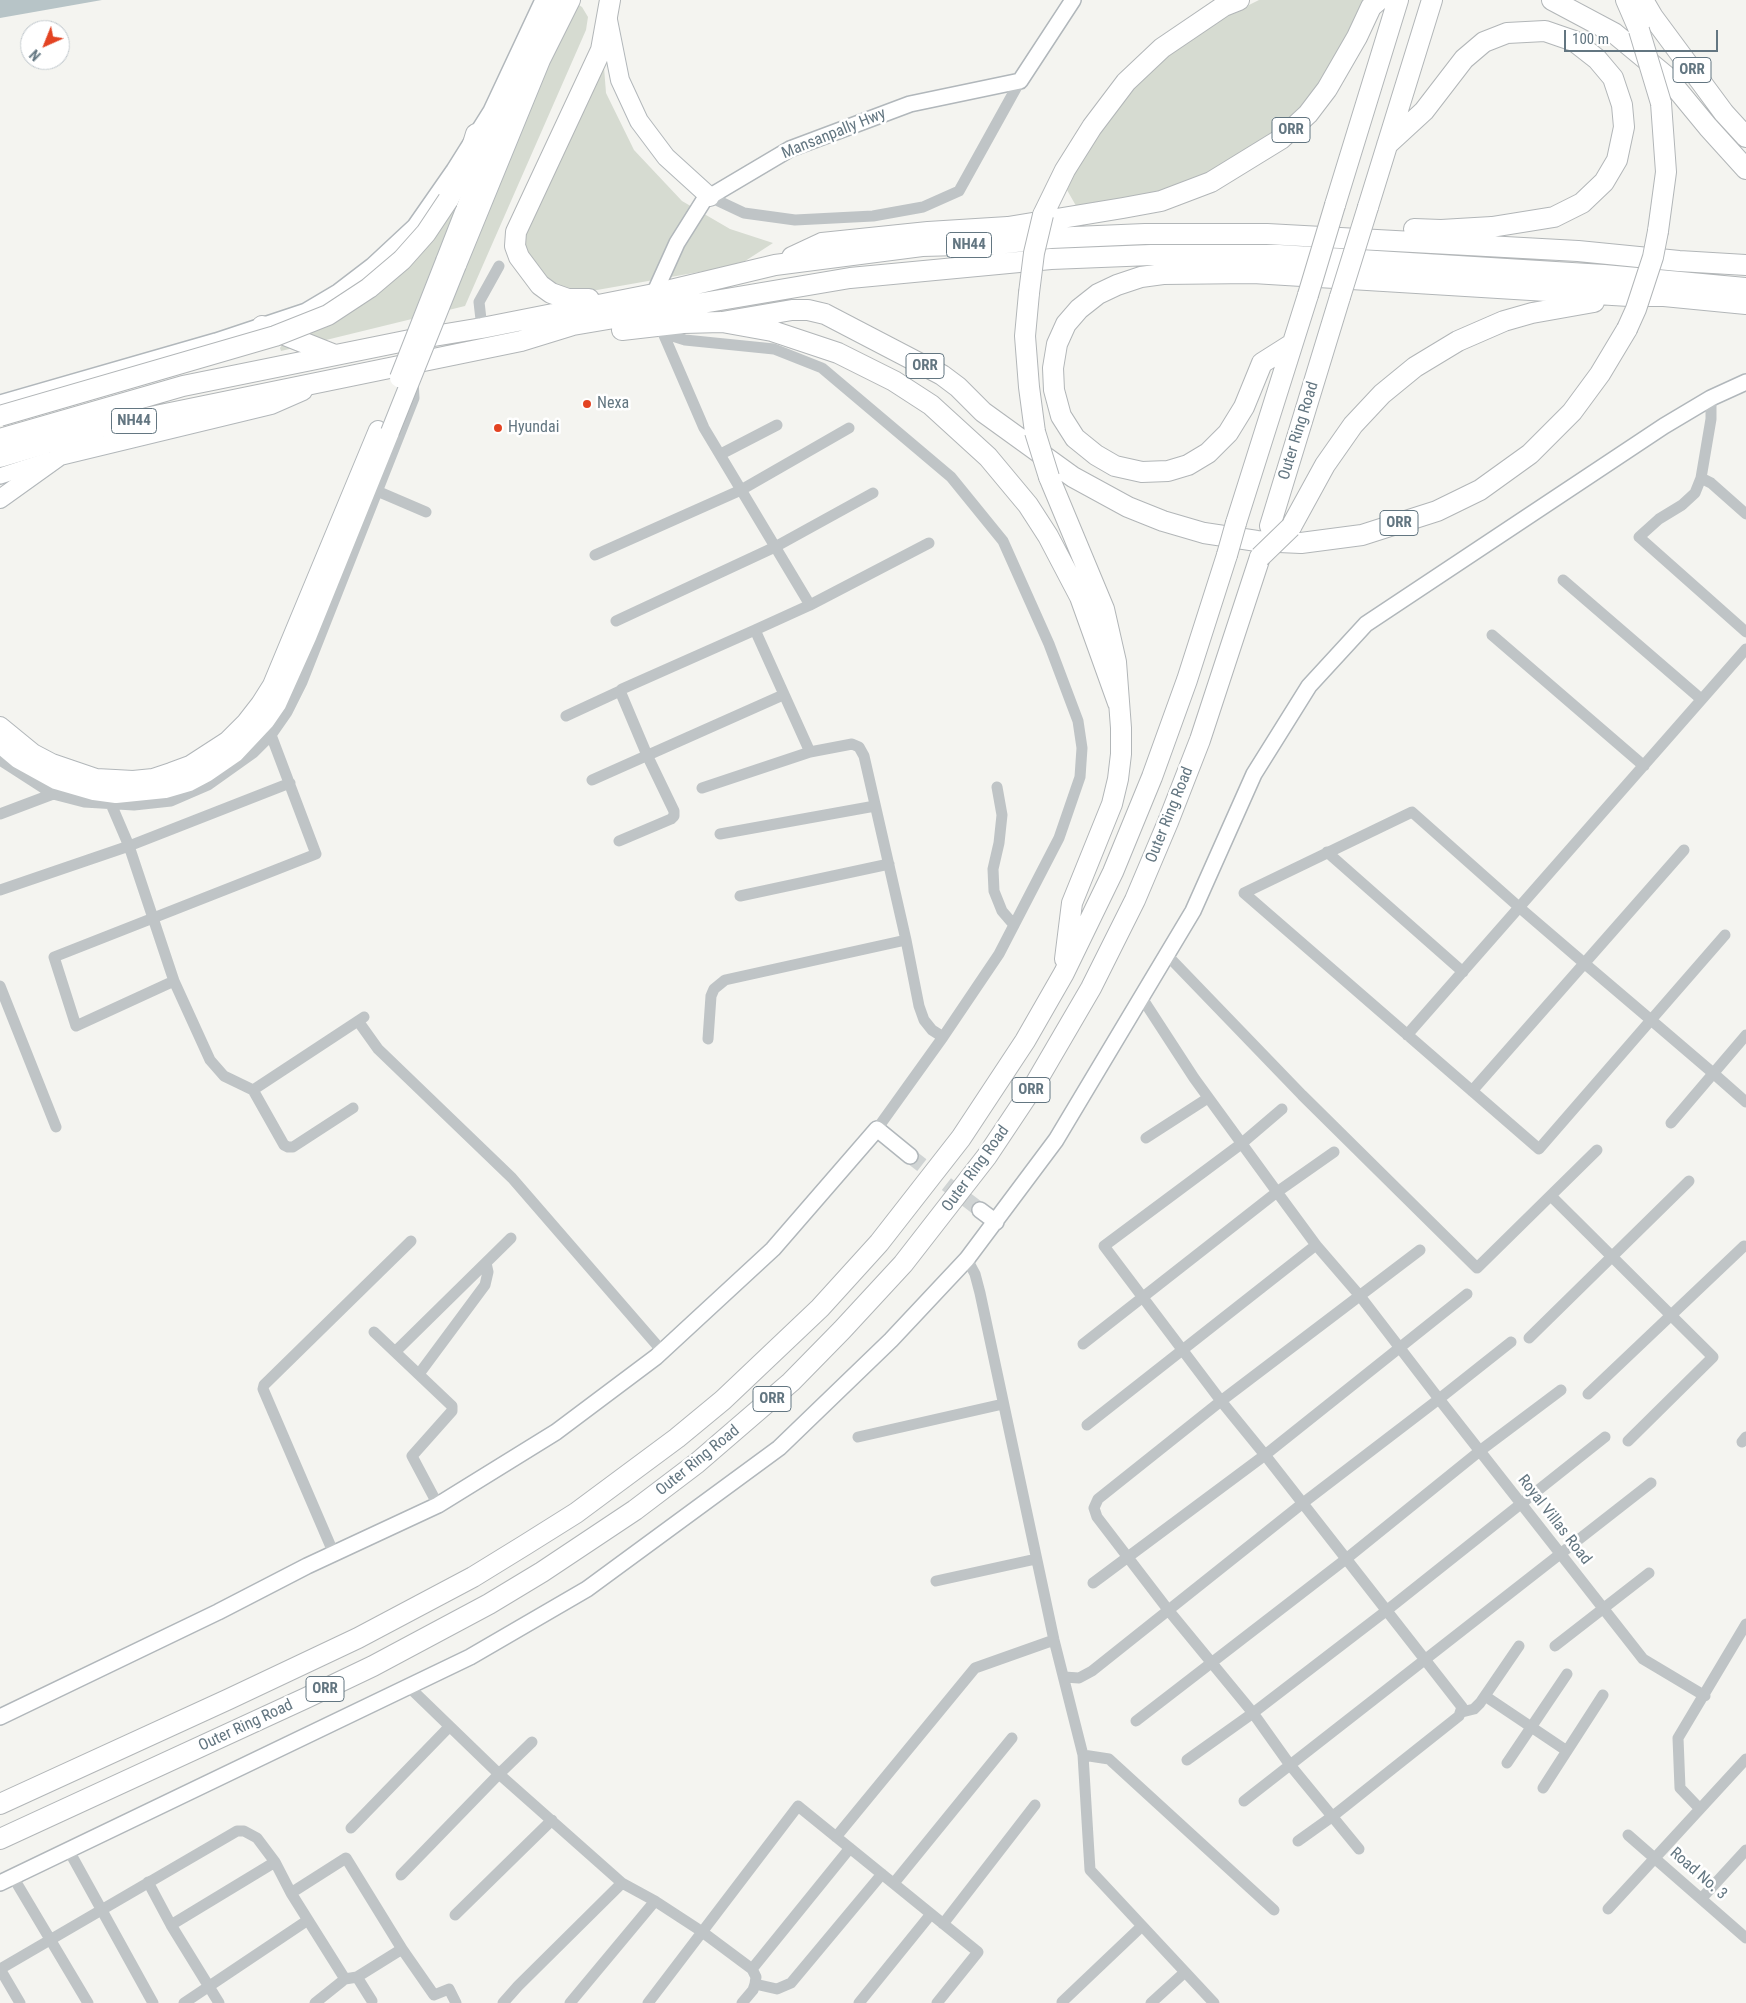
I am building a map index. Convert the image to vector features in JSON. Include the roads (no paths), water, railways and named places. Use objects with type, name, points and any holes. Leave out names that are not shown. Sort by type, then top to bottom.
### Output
[{"type":"highway","points":[[1064,973],[1072,903],[1112,804],[1118,779],[1121,737],[1116,662],[1105,644],[1104,609],[1049,477],[1035,432],[1025,336],[1034,253],[1043,215],[1065,170],[1092,127],[1126,82],[1162,48],[1224,6],[1239,0]]},
{"type":"highway","name":"Outer Ring Road","points":[[0,1804],[300,1666],[420,1606],[488,1568],[576,1513],[677,1438],[724,1400],[820,1308],[904,1212],[961,1138],[1025,1041],[1064,973],[1113,872],[1152,777],[1184,688],[1227,555],[1398,0]]},
{"type":"highway","name":"Outer Ring Road","points":[[0,1839],[373,1666],[458,1621],[542,1572],[627,1516],[697,1463],[790,1382],[869,1301],[929,1231],[987,1156],[1035,1084],[1091,988],[1135,900],[1168,822],[1200,740],[1270,526],[1432,0]]},
{"type":"highway","name":"ORR","points":[[1552,0],[1614,32],[1666,76],[1746,169]]},
{"type":"highway","name":"ORR","points":[[521,341],[555,342],[636,327],[658,330],[722,322],[792,310],[808,310],[825,314],[942,375],[983,412],[1073,477],[1128,507],[1163,521],[1204,533],[1257,541],[1301,543],[1362,535],[1437,511],[1480,490],[1530,454],[1572,412],[1600,374],[1627,329],[1636,309],[1650,266],[1658,231],[1666,172],[1661,102],[1639,30],[1626,0]]},
{"type":"highway","name":"ORR","points":[[1643,0],[1653,17],[1724,113],[1746,137]]},
{"type":"highway","name":"ORR","points":[[1008,227],[1161,201],[1211,182],[1243,164],[1282,139],[1308,114],[1328,89],[1375,3]]},
{"type":"highway","points":[[609,9],[601,50],[516,232],[515,246],[519,257],[530,274],[540,286],[551,293],[568,299],[621,300]]},
{"type":"highway","name":"ORR","points":[[774,266],[822,244],[928,232],[1008,227],[1270,223],[1440,230],[1492,227],[1554,217],[1582,203],[1604,182],[1617,160],[1624,128],[1622,105],[1613,78],[1597,59],[1574,41],[1545,31],[1507,33],[1484,42],[1464,59],[1424,111],[1387,145]]},
{"type":"highway","points":[[0,416],[275,336],[328,315],[363,292],[402,260],[426,233],[448,200],[466,167],[476,134]]},
{"type":"highway","name":"NH44","points":[[0,439],[183,386],[654,294],[774,266],[922,246],[997,244],[1051,238],[1145,234],[1267,234],[1578,251],[1744,265]]},
{"type":"highway","points":[[1051,238],[1051,259]]},
{"type":"highway","name":"NH44","points":[[0,457],[102,427],[521,341],[573,325],[850,278],[1051,259],[1151,255],[1279,255],[1604,275],[1667,289],[1740,295]]},
{"type":"highway","name":"ORR","points":[[1292,344],[1262,363],[1244,407],[1228,433],[1208,453],[1188,465],[1168,471],[1142,472],[1114,466],[1096,455],[1075,438],[1061,416],[1054,390],[1053,368],[1056,344],[1066,324],[1079,309],[1098,294],[1140,278],[1162,274],[1253,274],[1629,296]]},
{"type":"highway","name":"ORR","points":[[1260,557],[1290,528],[1326,465],[1353,425],[1382,394],[1415,367],[1458,341],[1504,321],[1564,307],[1667,289]]},
{"type":"highway","name":"ORR","points":[[722,322],[772,331],[825,347],[894,381],[931,405],[988,457],[1028,505],[1065,568],[1105,644]]},
{"type":"highway","points":[[262,326],[335,355]]},
{"type":"highway","points":[[454,333],[458,353]]},
{"type":"main road","points":[[451,263],[505,107],[555,0]]},
{"type":"main road","points":[[0,744],[18,759],[56,780],[94,791],[116,794],[165,789],[189,782],[235,753],[266,720],[277,704],[451,263],[541,60],[571,0]]},
{"type":"main road","points":[[609,9],[620,80],[638,121],[666,157],[710,197]]},
{"type":"main road","points":[[0,499],[60,456],[270,405],[322,383]]},
{"type":"main road","points":[[0,726],[33,753],[52,764],[88,776],[115,779],[153,778],[171,772],[190,765],[227,741],[246,722],[272,684],[385,430]]},
{"type":"street","points":[[0,403],[216,342],[306,311],[338,292],[372,266],[414,226],[491,111],[543,0]]},
{"type":"street","points":[[710,197],[744,213],[795,220],[873,216],[923,207],[959,191],[1020,81],[1073,0]]},
{"type":"street","name":"Mansanpally Hwy","points":[[654,294],[677,243],[704,200],[790,149],[910,104],[1020,81]]},
{"type":"street","points":[[482,328],[480,302],[499,266]]},
{"type":"street","points":[[658,330],[704,428],[810,605]]},
{"type":"street","points":[[0,1717],[438,1505],[556,1432],[662,1351],[773,1249],[877,1129],[944,1038],[999,954],[1059,838],[1080,777],[1082,748],[1078,721],[1049,644],[1003,541],[951,477],[822,368],[774,349],[685,340],[658,330]]},
{"type":"street","points":[[0,760],[53,794],[84,802],[134,805],[171,801],[208,785],[253,753],[271,735],[287,712],[302,682],[414,398],[415,388],[411,364]]},
{"type":"street","points":[[88,2003],[50,1940],[6,1880],[470,1656],[586,1589],[779,1448],[891,1340],[967,1259],[1056,1140],[1193,911],[1254,774],[1309,686],[1334,658],[1366,624],[1664,426],[1704,402],[1746,382]]},
{"type":"street","points":[[1704,402],[1711,419],[1701,478],[1695,493],[1682,505],[1659,519],[1639,537],[1746,632]]},
{"type":"street","points":[[721,454],[777,425]]},
{"type":"street","points":[[596,555],[741,490],[849,428]]},
{"type":"street","points":[[0,476],[60,456]]},
{"type":"street","points":[[1701,478],[1711,483],[1746,514]]},
{"type":"street","points":[[377,491],[426,512]]},
{"type":"street","points":[[616,621],[775,546],[873,493]]},
{"type":"street","points":[[566,716],[810,605],[929,542]]},
{"type":"street","points":[[1563,580],[1701,700]]},
{"type":"street","points":[[754,630],[810,752]]},
{"type":"street","points":[[1492,635],[1644,766]]},
{"type":"street","points":[[1407,1035],[1746,649]]},
{"type":"street","points":[[619,841],[674,816],[674,811],[647,755],[620,691]]},
{"type":"street","points":[[592,780],[783,695]]},
{"type":"street","points":[[174,981],[76,1026],[54,957],[316,854],[271,735]]},
{"type":"street","points":[[702,788],[810,752],[852,744],[859,747],[864,756],[906,940],[918,1006],[932,1030],[944,1038]]},
{"type":"street","points":[[0,890],[129,846],[290,783]]},
{"type":"street","points":[[996,786],[1002,815],[999,843],[993,869],[994,891],[1002,911],[1014,925]]},
{"type":"street","points":[[0,814],[53,794]]},
{"type":"street","points":[[112,804],[129,846],[174,981],[210,1060],[224,1076],[253,1090],[284,1145],[288,1147],[292,1147],[353,1108]]},
{"type":"street","points":[[720,834],[875,806]]},
{"type":"street","points":[[1725,935],[1651,1020],[1539,1149],[1244,893],[1412,812],[1584,964],[1651,1020],[1746,1102]]},
{"type":"street","points":[[1472,1091],[1684,850]]},
{"type":"street","points":[[1327,852],[1463,972]]},
{"type":"street","points":[[740,896],[888,864]]},
{"type":"street","points":[[708,1039],[711,996],[714,989],[725,980],[906,940]]},
{"type":"street","points":[[1167,954],[1302,1095],[1477,1268],[1597,1150]]},
{"type":"street","points":[[0,986],[56,1127]]},
{"type":"street","name":"Royal Villas Road","points":[[1142,998],[1208,1098],[1316,1245],[1360,1296],[1439,1399],[1481,1450],[1602,1609],[1643,1659],[1705,1696]]},
{"type":"street","points":[[253,1090],[361,1019],[378,1049],[512,1178],[662,1351]]},
{"type":"street","points":[[1671,1123],[1746,1035]]},
{"type":"street","points":[[1146,1138],[1208,1098]]},
{"type":"street","points":[[1282,1109],[1241,1144],[1105,1244],[1104,1248],[1143,1296],[1221,1401],[1462,1707],[1462,1712]]},
{"type":"street","points":[[877,1129],[910,1156]]},
{"type":"street","points":[[1083,1344],[1277,1192],[1334,1152]]},
{"type":"street","points":[[1529,1338],[1689,1181]]},
{"type":"street","points":[[1551,1196],[1712,1357],[1628,1442]]},
{"type":"street","points":[[980,1210],[996,1222]]},
{"type":"street","points":[[395,1352],[511,1238]]},
{"type":"street","points":[[334,1554],[263,1389],[411,1241]]},
{"type":"street","points":[[1087,1425],[1181,1349],[1316,1245]]},
{"type":"street","points":[[1588,1394],[1744,1246]]},
{"type":"street","points":[[1358,1849],[1290,1764],[1253,1713],[1169,1610],[1097,1517],[1094,1508],[1098,1499],[1221,1401],[1420,1250]]},
{"type":"street","points":[[967,1259],[975,1274],[1054,1640],[1083,1755],[1090,1870],[1214,2003]]},
{"type":"street","points":[[419,1374],[485,1285],[488,1272],[486,1263]]},
{"type":"street","points":[[1093,1583],[1130,1558],[1265,1455],[1467,1294]]},
{"type":"street","points":[[374,1332],[452,1406],[452,1411],[412,1456],[438,1505]]},
{"type":"street","points":[[1064,1677],[1079,1678],[1092,1671],[1512,1342]]},
{"type":"street","points":[[1136,1721],[1346,1559],[1481,1450],[1561,1390]]},
{"type":"street","points":[[858,1437],[1004,1404]]},
{"type":"street","points":[[1187,1760],[1253,1713],[1386,1611],[1605,1437]]},
{"type":"street","points":[[1244,1802],[1290,1764],[1651,1483]]},
{"type":"street","points":[[936,1581],[1036,1559]]},
{"type":"street","points":[[1555,1646],[1649,1573]]},
{"type":"street","points":[[1700,1809],[1680,1788],[1678,1738],[1743,1639],[1746,1624]]},
{"type":"street","points":[[836,1837],[975,1668],[1054,1640]]},
{"type":"street","points":[[1298,1841],[1333,1816],[1462,1712],[1474,1709],[1519,1646]]},
{"type":"street","points":[[1507,1763],[1567,1674]]},
{"type":"street","points":[[408,1686],[499,1774],[622,1883],[655,1901],[701,1931],[752,1968],[756,1977],[755,1984],[753,1990],[742,2003]]},
{"type":"street","points":[[1542,1788],[1603,1695]]},
{"type":"street","points":[[1485,1696],[1567,1752]]},
{"type":"street","points":[[351,1828],[449,1727]]},
{"type":"street","points":[[894,1883],[1012,1738]]},
{"type":"street","points":[[401,1875],[532,1742]]},
{"type":"street","points":[[1083,1755],[1109,1759],[1274,1910]]},
{"type":"street","points":[[1608,1909],[1746,1759]]},
{"type":"street","points":[[943,1924],[1034,1805]]},
{"type":"street","points":[[648,2003],[798,1806],[978,1952],[937,2003]]},
{"type":"street","points":[[455,1915],[552,1820]]},
{"type":"street","points":[[20,2003],[0,1969],[238,1831],[244,1831],[258,1838],[276,1862],[291,1893],[308,1920],[351,1978],[372,2000]]},
{"type":"street","name":"Road No. 3","points":[[1628,1835],[1746,1938]]},
{"type":"street","points":[[752,1968],[850,1848]]},
{"type":"street","points":[[68,1850],[153,2003]]},
{"type":"street","points":[[1701,1899],[1746,1850]]},
{"type":"street","points":[[291,1893],[346,1858],[402,1949],[434,1995],[448,1989],[456,2003]]},
{"type":"street","points":[[171,1926],[276,1862]]},
{"type":"street","points":[[755,1984],[777,1989],[791,1983],[882,1874]]},
{"type":"street","points":[[148,1882],[171,1926],[219,2003]]},
{"type":"street","points":[[507,2001],[622,1883]]},
{"type":"street","points":[[570,2003],[655,1901]]},
{"type":"street","points":[[859,2003],[931,1914]]},
{"type":"street","points":[[184,2003],[308,1920]]},
{"type":"street","points":[[1062,2002],[1142,1926]]},
{"type":"street","points":[[315,2003],[351,1978],[402,1949]]},
{"type":"street","points":[[1151,2003],[1185,1972]]},
{"type":"tunnel","points":[[910,1156],[980,1210]]},
{"type":"place","name":"Nexa","points":[[587,404]]},
{"type":"place","name":"Hyundai","points":[[498,428]]}]
